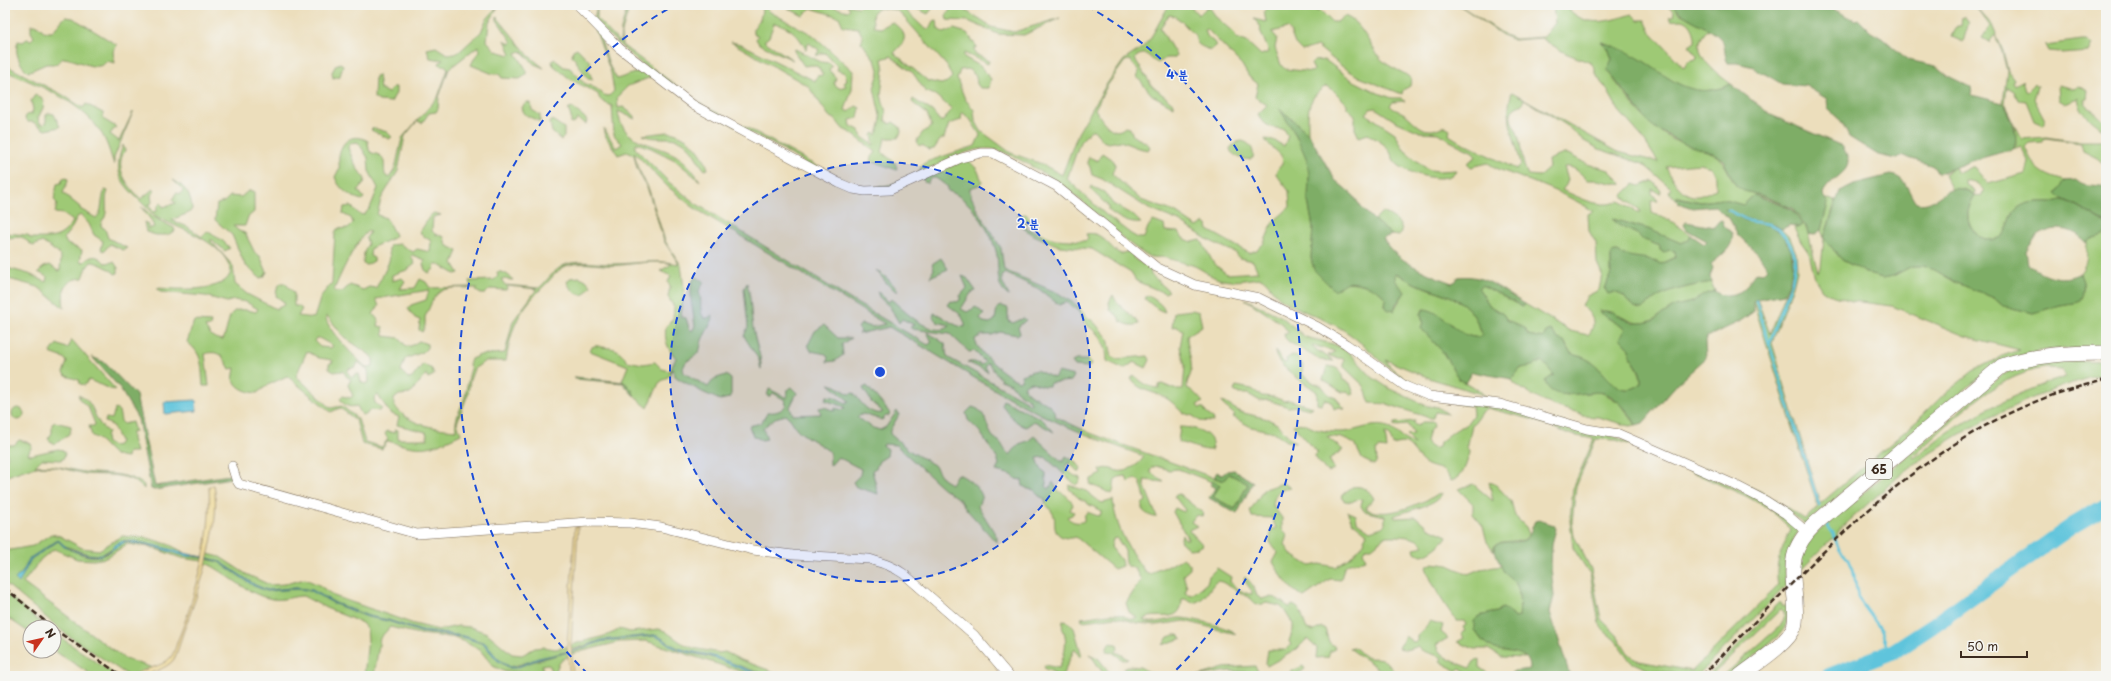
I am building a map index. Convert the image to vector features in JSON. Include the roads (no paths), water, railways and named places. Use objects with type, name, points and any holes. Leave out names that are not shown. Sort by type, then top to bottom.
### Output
[{"type":"main road","name":"65","points":[[1740,676],[1781,644],[1794,628],[1796,616],[1792,572],[1793,560],[1796,546],[1807,532],[2002,366],[2024,358],[2050,354],[2106,354]]},
{"type":"street","points":[[577,5],[620,48],[693,105],[853,189],[865,191],[890,190],[961,158],[981,154],[993,154],[1056,186],[1156,266],[1195,285],[1264,301],[1318,327],[1346,344],[1405,386],[1429,396],[1500,404],[1587,429],[1619,434],[1731,483],[1766,501],[1786,514],[1807,532]]},
{"type":"street","points":[[232,466],[239,484],[418,534],[589,522],[630,523],[662,527],[752,550],[874,561],[888,565],[904,574],[974,635],[1009,676]]},
{"type":"water","points":[[196,400],[197,411],[165,414],[164,402]]},
{"type":"water","points":[[58,540],[69,549],[64,547],[58,541],[31,559],[19,583],[15,579],[22,573],[30,558]]},
{"type":"water","points":[[126,541],[146,543],[204,557],[185,556],[148,545],[125,542],[101,556],[88,555],[85,554],[96,555],[106,553],[120,542]]},
{"type":"water","points":[[207,558],[219,561],[255,585],[267,590],[297,588],[312,590],[335,603],[368,616],[388,620],[421,631],[464,636],[485,643],[498,659],[510,667],[516,667],[538,658],[568,652],[539,659],[516,668],[510,668],[497,660],[484,644],[463,637],[421,632],[388,621],[368,617],[335,604],[311,591],[297,589],[267,591],[254,586],[219,562]]},
{"type":"water","points":[[654,635],[678,648],[707,654],[751,671],[772,676],[756,674],[708,656],[679,650],[653,636],[603,641],[571,652],[602,640]]},
{"type":"waterway","points":[[1728,210],[1749,221],[1769,224],[1778,228],[1789,242],[1794,253],[1795,264],[1792,282],[1770,342]]},
{"type":"waterway","points":[[1756,301],[1819,505]]},
{"type":"waterway","points":[[1829,676],[1894,651],[1932,626],[2072,526],[2106,506]]},
{"type":"waterway","points":[[1827,525],[1833,533],[1839,549],[1849,560],[1853,569],[1858,598],[1882,631],[1887,648],[1894,651]]},
{"type":"railway","points":[[1702,676],[1837,539],[1884,497],[1934,458],[1987,425],[2044,398],[2106,380]]},
{"type":"railway","points":[[5,588],[42,619]]},
{"type":"railway","points":[[62,635],[122,676]]}]
